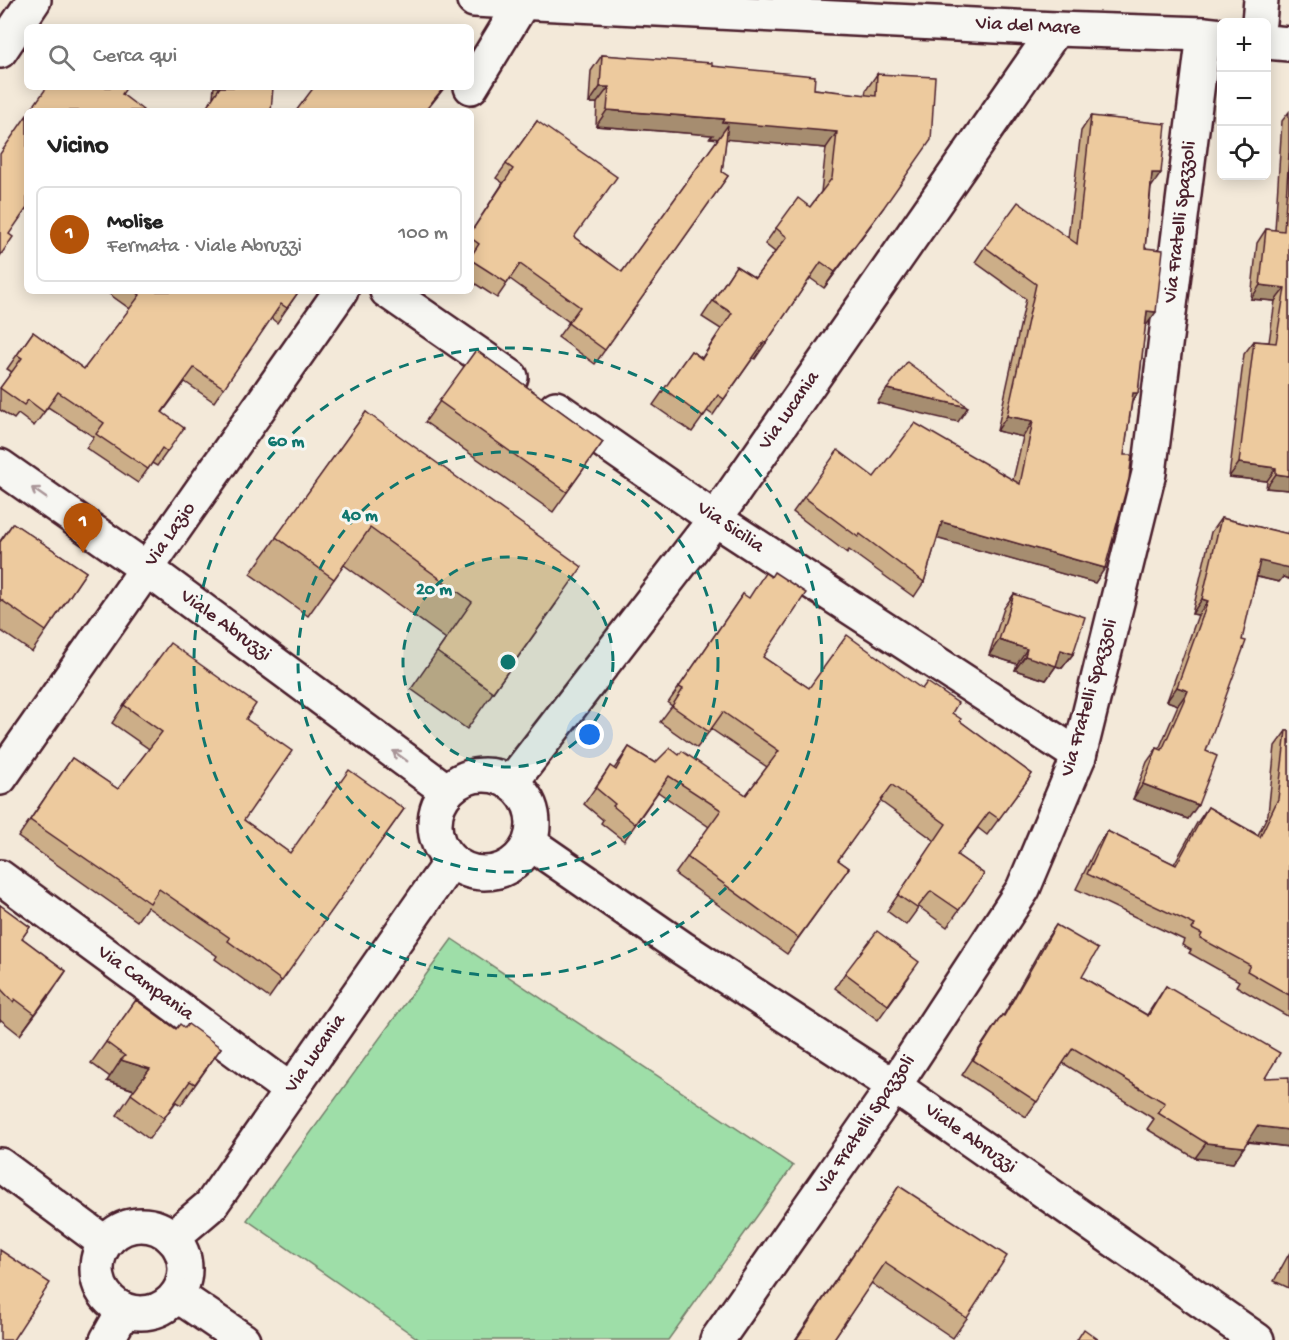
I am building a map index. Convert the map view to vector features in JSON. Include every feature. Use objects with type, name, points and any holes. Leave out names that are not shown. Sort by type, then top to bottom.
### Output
[{"type":"street","points":[[0,51],[34,0]]},
{"type":"street","name":"Via del Mare","points":[[474,0],[1213,35]]},
{"type":"street","points":[[1259,18],[1261,0]]},
{"type":"street","points":[[474,82],[524,2]]},
{"type":"street","name":"Via Lucania","points":[[511,783],[715,519],[1056,29]]},
{"type":"street","name":"Via Fratelli Spazzoli","points":[[717,1340],[894,1086],[1023,889],[1079,756],[1149,473],[1213,35]]},
{"type":"street","points":[[1271,42],[1289,44]]},
{"type":"street","points":[[458,108],[469,90]]},
{"type":"street","name":"Via Lazio","points":[[0,778],[339,294]]},
{"type":"street","name":"Via Sicilia","points":[[391,294],[715,519],[1079,756]]},
{"type":"street","name":"Viale Abruzzi","points":[[0,466],[147,569],[447,790]]},
{"type":"street","points":[[471,777],[498,777],[511,783],[523,794],[531,810],[533,826],[530,843],[522,856],[510,866],[495,872],[480,873],[465,869],[452,861],[441,850],[435,835],[434,819],[438,804],[447,790],[471,777]]},
{"type":"street","name":"Viale Abruzzi","points":[[530,843],[682,948],[894,1086],[1257,1340]]},
{"type":"street","name":"Via Lucania","points":[[172,1238],[212,1205],[290,1090],[452,861]]},
{"type":"street","name":"Via Campania","points":[[0,877],[290,1090]]},
{"type":"street","points":[[0,1165],[105,1243]]},
{"type":"street","points":[[145,1225],[160,1230],[172,1238],[182,1252],[185,1267],[184,1282],[177,1295],[168,1304],[154,1311],[139,1314],[124,1310],[110,1300],[101,1287],[97,1273],[99,1258],[105,1243],[116,1233],[129,1227],[145,1225]]},
{"type":"street","points":[[177,1295],[243,1340]]},
{"type":"street","points":[[107,1340],[124,1310]]},
{"type":"green space","points":[[452,939],[793,1166],[668,1340],[420,1340],[247,1220]]},
{"type":"building","points":[[602,55],[712,63],[712,66],[815,76],[814,89],[876,96],[877,74],[935,77],[931,140],[835,272],[821,262],[766,343],[764,342],[724,399],[718,395],[703,417],[664,389],[691,351],[702,359],[732,313],[713,301],[736,266],[755,278],[787,237],[776,228],[798,198],[810,207],[832,178],[837,132],[722,122],[724,119],[607,110],[609,87],[600,87]]},
{"type":"building","points":[[45,90],[125,90],[122,94],[140,108],[32,108]]},
{"type":"building","points":[[218,90],[273,90],[271,108],[206,108]]},
{"type":"building","points":[[312,90],[442,90],[427,108],[298,108]]},
{"type":"building","points":[[1091,116],[1166,124],[1161,173],[1152,173],[1145,248],[1163,250],[1156,312],[1147,311],[1138,393],[1133,393],[1124,455],[1132,455],[1129,479],[1105,568],[942,522],[924,582],[860,534],[858,537],[804,497],[838,450],[874,477],[915,423],[1020,484],[1033,421],[1007,416],[1036,284],[985,247],[1018,202],[1077,244]]},
{"type":"building","points":[[24,119],[24,212],[9,234],[13,237],[0,256],[0,154]]},
{"type":"building","points":[[537,121],[617,177],[574,237],[622,272],[728,125],[722,172],[728,176],[605,350],[568,323],[580,307],[520,264],[507,283],[474,262],[474,252],[479,244],[474,240],[474,228],[513,169],[506,164]]},
{"type":"building","points":[[1289,153],[1289,476],[1276,474],[1276,468],[1239,463],[1254,341],[1276,343],[1285,288],[1260,285],[1266,229],[1284,231]]},
{"type":"building","points":[[297,294],[287,308],[281,304],[224,388],[194,368],[162,412],[184,428],[167,452],[162,448],[148,469],[96,434],[104,423],[58,392],[44,412],[28,400],[24,405],[0,388],[22,358],[17,355],[33,332],[84,369],[140,295]]},
{"type":"building","points":[[476,350],[603,442],[567,492],[439,401]]},
{"type":"building","points":[[907,362],[968,407],[887,389]]},
{"type":"building","points":[[366,412],[582,567],[493,692],[437,652],[472,602],[370,528],[334,579],[276,537]]},
{"type":"building","points":[[1221,518],[1289,534],[1289,568],[1260,561],[1242,640],[1246,641],[1206,751],[1217,756],[1198,805],[1143,784],[1157,748],[1162,750],[1188,691],[1177,687],[1208,601],[1202,599]]},
{"type":"building","points":[[13,523],[86,572],[46,631],[0,599],[0,542]]},
{"type":"building","points":[[774,572],[806,593],[763,657],[809,688],[847,635],[922,689],[927,682],[958,703],[952,713],[961,719],[960,721],[1032,774],[999,819],[989,812],[957,855],[984,874],[959,910],[931,891],[917,908],[898,895],[946,824],[892,785],[838,860],[849,868],[798,938],[687,857],[721,810],[669,776],[635,824],[596,788],[610,766],[616,770],[629,747],[655,763],[670,748],[679,755],[682,751],[746,795],[779,751],[723,712],[709,732],[672,706],[683,689],[679,687],[743,594],[749,598],[765,573],[771,577]]},
{"type":"building","points":[[1014,594],[1085,617],[1073,654],[1061,650],[1056,666],[1025,656],[1027,649],[999,640]]},
{"type":"building","points":[[170,643],[256,704],[246,719],[292,751],[244,820],[290,853],[349,770],[404,809],[282,981],[228,941],[230,938],[159,889],[150,903],[30,820],[72,758],[118,789],[162,732],[124,705]]},
{"type":"building","points":[[1286,731],[1289,731],[1289,995],[1247,971],[1250,965],[1200,938],[1202,934],[1192,929],[1195,925],[1087,874],[1107,831],[1176,865],[1208,807],[1260,837],[1278,799]]},
{"type":"building","points":[[0,905],[30,927],[22,938],[66,971],[35,1014],[15,999],[13,1002],[0,988]]},
{"type":"building","points":[[1056,925],[1098,949],[1082,977],[1148,1016],[1166,986],[1280,1053],[1265,1078],[1289,1077],[1289,1130],[1257,1126],[1244,1147],[1206,1143],[1158,1113],[1165,1103],[1073,1048],[1037,1102],[973,1060],[1002,1015],[1004,1016]]},
{"type":"building","points":[[877,931],[919,962],[888,1005],[845,973]]},
{"type":"building","points":[[136,1000],[176,1029],[180,1024],[185,1028],[188,1024],[221,1048],[195,1084],[190,1081],[164,1118],[131,1094],[150,1069],[121,1060],[125,1056],[106,1042]]},
{"type":"building","points":[[899,1186],[1007,1256],[967,1318],[885,1263],[833,1340],[796,1340]]},
{"type":"building","points":[[0,1250],[50,1283],[13,1340],[0,1340]]},
{"type":"building","points":[[1084,1329],[1099,1340],[1077,1340]]},
{"type":"place","name":"Molise","points":[[83,553]]}]
